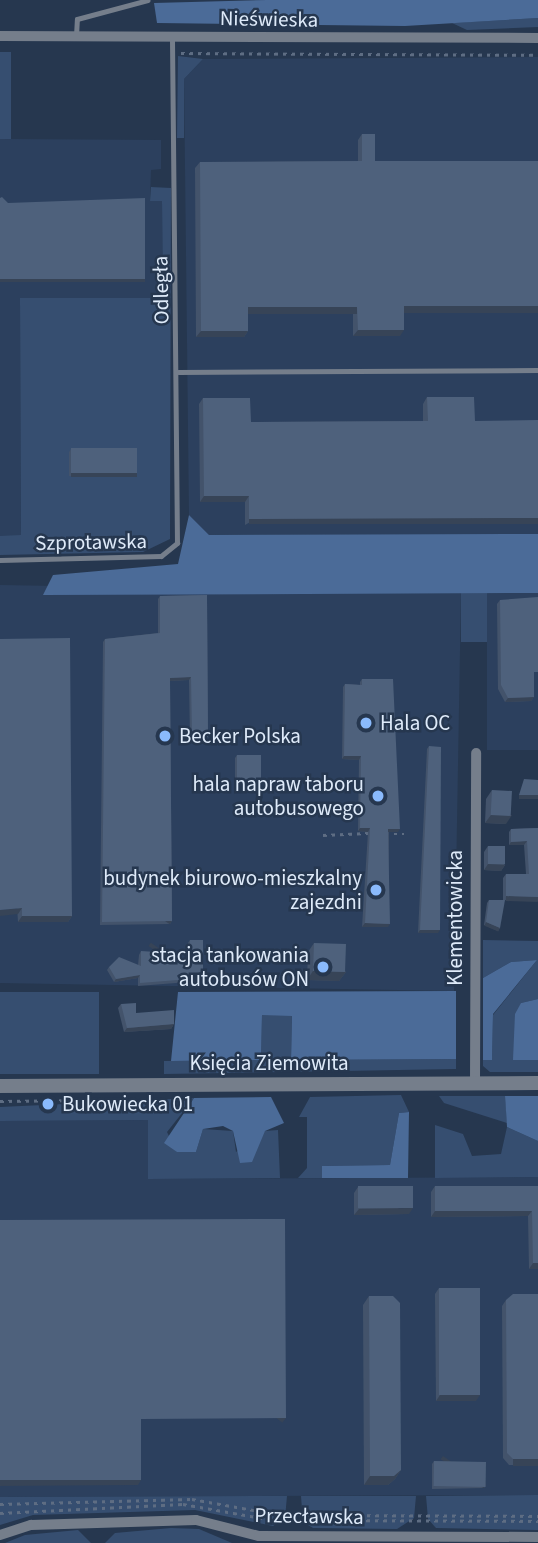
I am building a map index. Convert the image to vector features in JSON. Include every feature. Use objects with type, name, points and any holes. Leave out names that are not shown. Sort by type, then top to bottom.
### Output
[{"type":"street","name":"Nieświeska","points":[[0,36],[538,38]]},
{"type":"street","name":"Klementowicka","points":[[475,1083],[476,753]]},
{"type":"street","name":"Księcia Ziemowita","points":[[0,1086],[538,1083]]},
{"type":"street","name":"Przecławska","points":[[0,1535],[31,1525],[196,1520],[258,1536],[538,1537]]},
{"type":"lane","points":[[76,36],[77,19],[148,0]]},
{"type":"lane","name":"Odległa","points":[[172,37],[178,372],[177,543]]},
{"type":"lane","points":[[178,372],[538,370]]},
{"type":"lane","name":"Szprotawska","points":[[0,560],[161,556],[177,543]]},
{"type":"path","points":[[172,52],[538,55]]},
{"type":"path","points":[[323,835],[404,834]]},
{"type":"path","points":[[0,1504],[192,1499],[282,1515],[538,1516]]},
{"type":"path","points":[[0,1513],[183,1504],[273,1520],[538,1521]]},
{"type":"shaded area","points":[[267,0],[538,0],[538,18],[405,26],[157,23],[154,3]]},
{"type":"shaded area","points":[[538,18],[538,27],[467,30],[452,23]]},
{"type":"shaded area","points":[[0,52],[11,52],[11,139],[0,139]]},
{"type":"shaded area","points":[[178,56],[203,59],[184,79],[184,138],[177,138]]},
{"type":"shaded area","points":[[538,57],[538,534],[209,535],[189,515],[184,79],[203,59]]},
{"type":"shaded area","points":[[0,139],[161,140],[161,169],[151,170],[150,200],[162,201],[163,298],[20,299],[21,536],[0,536]]},
{"type":"shaded area","points":[[151,187],[171,188],[170,539],[143,552],[0,555],[0,536],[21,535],[20,298],[163,298],[162,201],[150,201]]},
{"type":"shaded area","points":[[189,515],[209,535],[538,534],[538,593],[43,595],[53,575],[178,564]]},
{"type":"shaded area","points":[[0,585],[461,593],[454,991],[0,983]]},
{"type":"shaded area","points":[[461,593],[487,593],[487,642],[461,642]]},
{"type":"shaded area","points":[[487,593],[538,593],[538,750],[487,750]]},
{"type":"shaded area","points":[[483,940],[538,941],[538,999],[521,1003],[514,1060],[538,1060],[538,1072],[490,1072],[483,1066],[483,1060],[492,1059],[493,1015],[537,960],[511,962],[483,978]]},
{"type":"shaded area","points":[[537,960],[493,1014],[492,1060],[483,1060],[483,978],[511,962]]},
{"type":"shaded area","points":[[456,991],[456,1059],[291,1060],[292,1016],[262,1015],[261,1060],[171,1061],[178,992]]},
{"type":"shaded area","points":[[0,992],[99,992],[99,1074],[0,1074]]},
{"type":"shaded area","points":[[538,999],[538,1060],[513,1060],[515,1014],[521,1003]]},
{"type":"shaded area","points":[[262,1015],[292,1015],[291,1060],[456,1059],[456,1069],[164,1074],[164,1061],[261,1060]]},
{"type":"shaded area","points":[[401,1095],[409,1112],[399,1113],[390,1165],[322,1166],[322,1178],[298,1178],[307,1168],[307,1117],[299,1117],[310,1097]]},
{"type":"shaded area","points":[[439,1096],[505,1096],[507,1123],[444,1103]]},
{"type":"shaded area","points":[[505,1096],[538,1096],[538,1141],[507,1127]]},
{"type":"shaded area","points":[[271,1097],[284,1123],[265,1131],[252,1162],[240,1163],[233,1131],[223,1126],[203,1129],[196,1152],[177,1152],[164,1143],[194,1098]]},
{"type":"shaded area","points":[[194,1098],[167,1132],[177,1152],[196,1152],[203,1129],[233,1131],[236,1152],[265,1131],[278,1130],[280,1178],[148,1179],[148,1120],[0,1121],[0,1107]]},
{"type":"shaded area","points":[[409,1112],[408,1178],[322,1178],[322,1166],[390,1165],[399,1113]]},
{"type":"shaded area","points":[[148,1120],[148,1179],[538,1177],[538,1495],[0,1497],[0,1121]]},
{"type":"shaded area","points":[[435,1125],[463,1134],[472,1156],[501,1154],[507,1127],[538,1141],[538,1177],[435,1178]]},
{"type":"shaded area","points":[[538,1495],[538,1530],[436,1528],[428,1519],[426,1496]]},
{"type":"shaded area","points":[[287,1496],[285,1518],[273,1526],[195,1510],[33,1515],[0,1525],[0,1497]]},
{"type":"shaded area","points":[[301,1496],[416,1496],[414,1518],[397,1529],[313,1528],[303,1522]]},
{"type":"shaded area","points":[[171,1528],[199,1529],[232,1543],[105,1543],[115,1533]]},
{"type":"shaded area","points":[[78,1530],[91,1543],[5,1543],[25,1535]]},
{"type":"building","points":[[362,134],[375,134],[375,161],[538,161],[538,306],[404,306],[404,330],[358,330],[357,307],[248,307],[248,331],[201,331],[200,162],[362,161]]},
{"type":"building","points":[[2,197],[8,203],[145,198],[145,279],[0,279]]},
{"type":"building","points":[[427,397],[474,397],[475,421],[538,420],[538,518],[249,519],[249,496],[204,496],[203,398],[250,398],[251,422],[428,421]]},
{"type":"building","points":[[71,448],[137,448],[137,473],[71,473]]},
{"type":"building","points":[[207,595],[208,737],[192,737],[191,677],[170,678],[172,921],[102,922],[105,639],[160,633],[160,596]]},
{"type":"building","points":[[538,597],[538,672],[534,672],[534,697],[508,698],[501,685],[500,600]]},
{"type":"building","points":[[70,638],[72,916],[22,916],[22,908],[0,910],[0,639]]},
{"type":"building","points":[[362,679],[393,679],[400,829],[388,829],[390,924],[365,923],[370,828],[360,828],[361,756],[344,756],[345,684],[362,685]]},
{"type":"building","points":[[429,746],[441,747],[440,930],[420,930]]},
{"type":"building","points":[[237,755],[261,755],[261,785],[237,785]]},
{"type":"building","points":[[524,779],[538,780],[538,795],[519,795]]},
{"type":"building","points":[[492,790],[512,791],[511,816],[491,815]]},
{"type":"building","points":[[538,828],[538,897],[506,896],[506,874],[529,874],[527,841],[511,842],[511,829]]},
{"type":"building","points":[[488,846],[505,846],[505,864],[488,864]]},
{"type":"building","points":[[489,900],[505,900],[500,928],[486,922]]},
{"type":"building","points":[[190,940],[203,940],[203,978],[140,983],[140,975],[116,979],[109,967],[119,957],[141,966],[141,951],[156,952],[155,960],[190,959]]},
{"type":"building","points":[[314,943],[346,944],[345,972],[313,971]]},
{"type":"building","points":[[136,1003],[136,1013],[174,1010],[174,1024],[127,1028],[121,1004]]},
{"type":"building","points":[[358,1186],[413,1186],[413,1208],[358,1208]]},
{"type":"building","points":[[435,1186],[538,1186],[538,1263],[533,1263],[532,1211],[435,1211]]},
{"type":"building","points":[[285,1219],[286,1418],[141,1419],[141,1480],[0,1480],[0,1220]]},
{"type":"building","points":[[439,1288],[480,1288],[480,1395],[439,1395]]},
{"type":"building","points":[[513,1294],[538,1294],[538,1459],[513,1459],[507,1453],[506,1300]]},
{"type":"building","points":[[369,1296],[393,1296],[400,1303],[401,1470],[394,1476],[370,1476]]},
{"type":"building","points":[[434,1461],[486,1462],[486,1487],[434,1486]]},
{"type":"place","name":"Hala OC","points":[[366,723]]},
{"type":"place","name":"Becker Polska","points":[[165,736]]},
{"type":"place","name":"hala napraw taboru autobusowego","points":[[378,796]]},
{"type":"place","name":"budynek biurowo-mieszkalny zajezdni","points":[[376,890]]},
{"type":"place","name":"stacja tankowania autobusów ON","points":[[323,967]]},
{"type":"place","name":"Bukowiecka 01","points":[[48,1104]]}]
